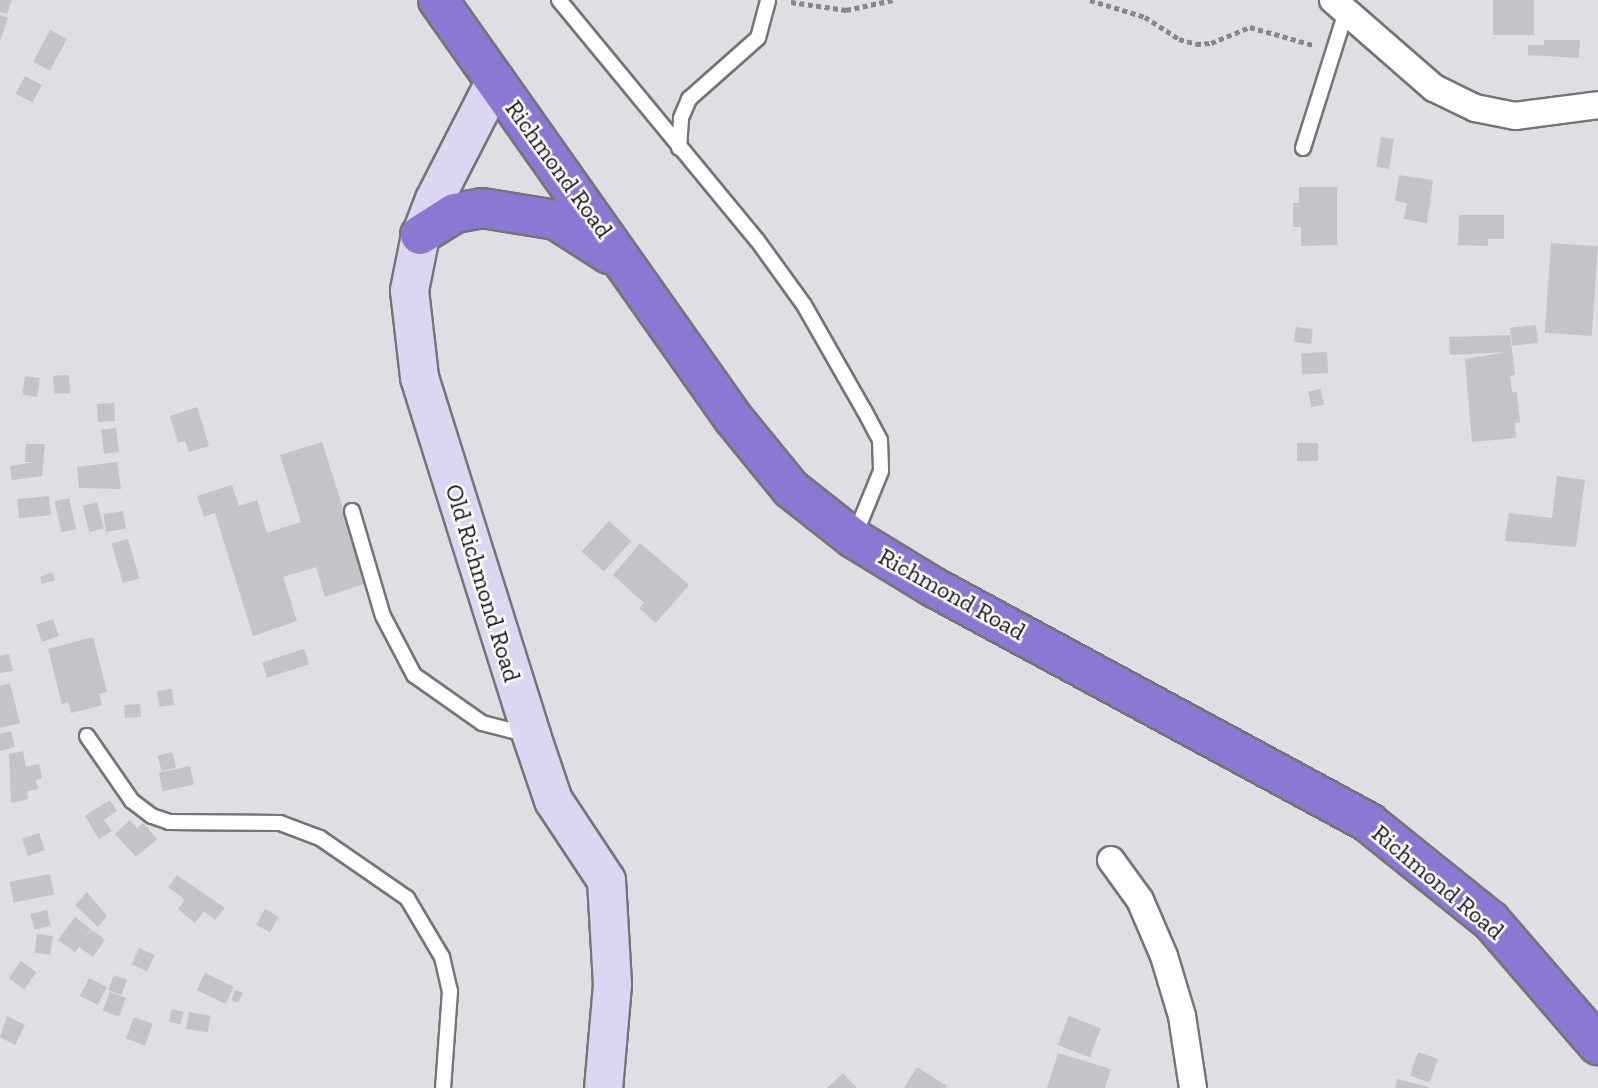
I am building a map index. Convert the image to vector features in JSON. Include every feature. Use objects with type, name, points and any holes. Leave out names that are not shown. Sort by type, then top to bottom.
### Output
[{"type":"highway","name":"Richmond Road","points":[[438,0],[733,418],[791,489],[853,538],[936,588],[1369,823],[1491,921],[1598,1045]]},
{"type":"highway","points":[[420,235],[455,213],[482,208],[520,212],[556,220],[629,267]]},
{"type":"street","points":[[1340,6],[1434,88],[1475,108],[1515,116],[1598,105]]},
{"type":"street","name":"Old Richmond Road","points":[[495,79],[456,148],[420,235],[409,290],[419,377],[531,735],[553,800],[606,880],[612,984],[603,1088]]},
{"type":"street","points":[[1111,860],[1140,900],[1164,956],[1182,1016],[1193,1088]]},
{"type":"lane","points":[[559,0],[757,240],[804,305],[880,440],[881,471],[853,538]]},
{"type":"lane","points":[[679,148],[681,118],[689,99],[758,38],[770,1]]},
{"type":"lane","points":[[1303,148],[1340,6]]},
{"type":"lane","points":[[352,511],[383,616],[414,676],[482,723],[531,735]]},
{"type":"lane","points":[[87,736],[132,801],[152,817],[169,822],[280,823],[320,838],[407,898],[442,957],[450,991],[443,1088]]},
{"type":"path","points":[[770,1],[846,10],[893,0]]},
{"type":"path","points":[[1090,0],[1145,17],[1179,39],[1196,44],[1262,28],[1330,52]]},
{"type":"building","points":[[0,0],[12,0],[7,14],[0,12]]},
{"type":"building","points":[[1493,0],[1534,0],[1534,35],[1493,35]]},
{"type":"building","points":[[0,15],[8,18],[0,41]]},
{"type":"building","points":[[50,30],[67,39],[50,71],[33,62]]},
{"type":"building","points":[[1544,40],[1580,40],[1579,58],[1528,55],[1528,45],[1544,45]]},
{"type":"building","points":[[25,76],[42,85],[32,103],[16,94]]},
{"type":"building","points":[[1381,137],[1394,139],[1389,169],[1376,167]]},
{"type":"building","points":[[1399,175],[1433,180],[1427,223],[1404,219],[1407,203],[1395,201]]},
{"type":"building","points":[[1299,187],[1337,187],[1337,245],[1301,246],[1301,227],[1293,227],[1293,203],[1299,203]]},
{"type":"building","points":[[1459,215],[1504,215],[1504,239],[1488,239],[1488,246],[1458,245]]},
{"type":"building","points":[[1551,243],[1598,246],[1592,336],[1545,333]]},
{"type":"building","points":[[1536,325],[1538,343],[1512,346],[1510,328]]},
{"type":"building","points":[[1296,327],[1313,329],[1311,344],[1294,342]]},
{"type":"building","points":[[1510,335],[1515,375],[1510,376],[1512,392],[1517,392],[1520,422],[1515,423],[1516,438],[1472,442],[1465,359],[1508,352],[1450,355],[1449,337]]},
{"type":"building","points":[[1327,352],[1328,373],[1302,374],[1301,353]]},
{"type":"building","points":[[69,375],[70,393],[54,394],[53,376]]},
{"type":"building","points":[[25,376],[40,378],[37,397],[22,395]]},
{"type":"building","points":[[1321,389],[1324,405],[1311,407],[1308,391]]},
{"type":"building","points":[[114,403],[115,421],[98,422],[97,404]]},
{"type":"building","points":[[197,407],[209,446],[189,452],[185,441],[178,443],[170,416]]},
{"type":"building","points":[[116,428],[119,452],[104,454],[101,430]]},
{"type":"building","points":[[322,442],[367,583],[325,597],[316,567],[283,577],[297,621],[253,636],[215,513],[204,517],[197,496],[232,485],[239,506],[257,500],[267,533],[301,522],[280,455]]},
{"type":"building","points":[[1297,443],[1318,443],[1318,461],[1297,461]]},
{"type":"building","points":[[26,444],[45,444],[42,476],[12,480],[10,466],[35,462],[25,462]]},
{"type":"building","points":[[117,462],[121,489],[79,488],[77,467]]},
{"type":"building","points":[[1557,476],[1585,480],[1576,547],[1505,541],[1509,513],[1552,518]]},
{"type":"building","points":[[49,496],[51,515],[19,518],[17,499]]},
{"type":"building","points":[[69,498],[76,529],[62,533],[54,501]]},
{"type":"building","points":[[97,502],[104,528],[89,532],[83,506]]},
{"type":"building","points":[[123,511],[126,529],[106,532],[103,514]]},
{"type":"building","points":[[609,521],[631,541],[604,572],[582,551]]},
{"type":"building","points":[[128,539],[139,578],[123,583],[112,544]]},
{"type":"building","points":[[640,543],[689,585],[656,623],[639,608],[644,603],[613,575]]},
{"type":"building","points":[[52,572],[55,580],[42,584],[40,577]]},
{"type":"building","points":[[53,619],[59,636],[42,642],[36,625]]},
{"type":"building","points":[[93,637],[107,692],[99,694],[102,705],[71,713],[68,702],[62,704],[48,649]]},
{"type":"building","points":[[304,649],[309,664],[267,678],[262,663]]},
{"type":"building","points":[[9,654],[13,671],[0,673],[0,656]]},
{"type":"building","points":[[10,683],[20,723],[0,728],[0,686]]},
{"type":"building","points":[[172,689],[174,705],[159,707],[157,691]]},
{"type":"building","points":[[140,704],[141,717],[125,718],[124,705]]},
{"type":"building","points":[[11,731],[15,747],[0,751],[0,734]]},
{"type":"building","points":[[23,751],[26,767],[39,764],[42,778],[36,780],[38,789],[27,791],[28,799],[11,803],[9,754]]},
{"type":"building","points":[[172,752],[176,767],[162,771],[158,756]]},
{"type":"building","points":[[190,766],[194,785],[163,791],[159,773]]},
{"type":"building","points":[[110,800],[117,811],[104,820],[112,831],[99,839],[85,816]]},
{"type":"building","points":[[130,820],[137,828],[143,823],[157,839],[136,857],[115,834]]},
{"type":"building","points":[[39,833],[45,850],[28,856],[22,839]]},
{"type":"building","points":[[50,874],[54,895],[14,902],[10,882]]},
{"type":"building","points":[[177,875],[225,908],[215,920],[204,911],[195,923],[178,909],[185,900],[168,887]]},
{"type":"building","points":[[87,892],[107,916],[98,927],[75,905]]},
{"type":"building","points":[[265,909],[279,917],[270,933],[256,925]]},
{"type":"building","points":[[47,910],[51,926],[34,930],[31,914]]},
{"type":"building","points":[[75,917],[91,929],[85,938],[92,930],[105,940],[93,957],[79,947],[75,952],[58,940]]},
{"type":"building","points":[[37,934],[53,936],[51,955],[35,953]]},
{"type":"building","points":[[139,948],[155,955],[147,971],[132,964]]},
{"type":"building","points":[[21,961],[36,972],[24,989],[9,978]]},
{"type":"building","points":[[205,973],[234,987],[225,1004],[197,990]]},
{"type":"building","points":[[114,975],[127,980],[121,995],[108,990]]},
{"type":"building","points":[[89,978],[107,987],[98,1005],[80,996]]},
{"type":"building","points":[[235,990],[243,993],[238,1003],[231,1000]]},
{"type":"building","points":[[110,992],[126,998],[119,1017],[103,1011]]},
{"type":"building","points":[[172,1009],[184,1012],[180,1025],[169,1022]]},
{"type":"building","points":[[189,1012],[211,1016],[208,1033],[186,1029]]},
{"type":"building","points":[[7,1016],[25,1025],[15,1045],[0,1037]]},
{"type":"building","points":[[1069,1016],[1101,1028],[1090,1057],[1058,1045]]},
{"type":"building","points":[[134,1017],[153,1024],[145,1045],[126,1039]]},
{"type":"building","points":[[1418,1052],[1438,1059],[1430,1082],[1410,1076]]},
{"type":"building","points":[[1058,1053],[1111,1069],[1105,1088],[1047,1088]]},
{"type":"building","points":[[917,1067],[947,1086],[904,1088]]},
{"type":"building","points":[[843,1073],[857,1088],[827,1088]]},
{"type":"building","points":[[1397,1079],[1429,1087],[1429,1088],[1395,1088]]}]
